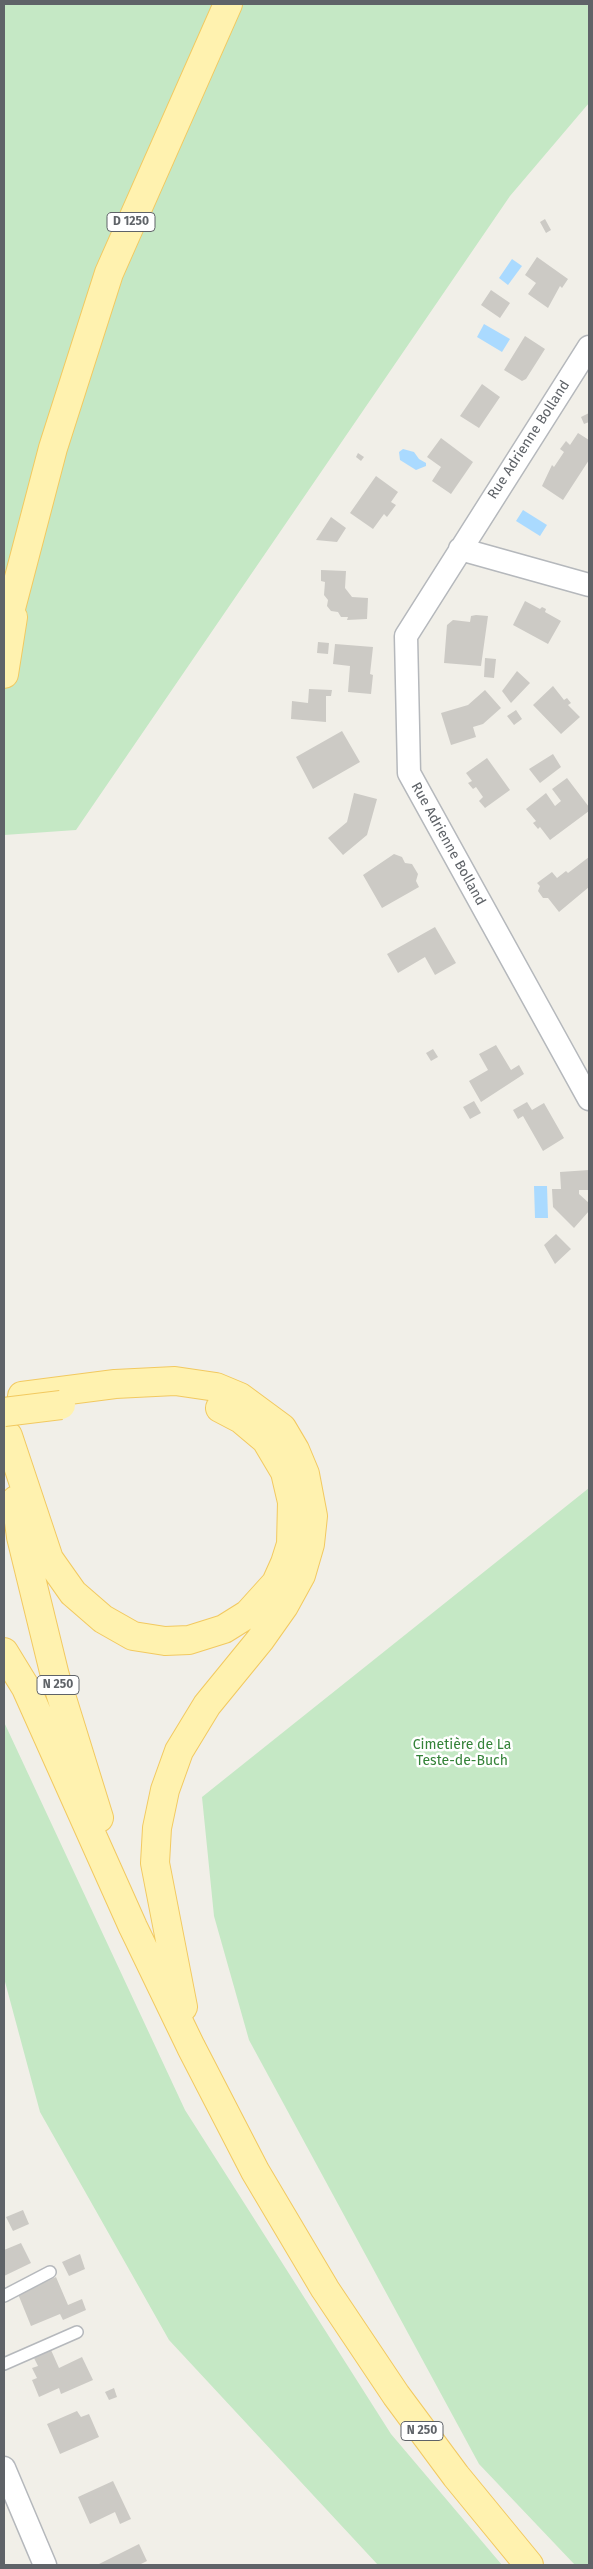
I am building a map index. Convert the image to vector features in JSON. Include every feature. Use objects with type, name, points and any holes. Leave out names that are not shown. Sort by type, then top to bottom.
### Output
[{"type":"main road","name":"D 1250","points":[[4,674],[16,593],[53,448],[109,273],[228,4]]},
{"type":"main road","points":[[4,635],[16,593]]},
{"type":"main road","points":[[6,1424],[60,1398],[116,1384],[175,1381],[216,1387],[240,1397],[282,1428],[295,1450],[305,1474],[313,1516],[310,1544],[301,1575],[284,1606],[260,1640],[207,1705],[179,1751],[165,1790],[159,1819],[155,1863],[191,2047]]},
{"type":"main road","points":[[4,1399],[173,1397],[209,1403],[242,1419],[266,1440],[285,1472],[292,1502],[291,1544],[276,1583],[248,1614],[224,1629],[189,1640],[166,1641],[133,1636],[103,1619],[73,1593],[50,1559],[6,1424],[4,1403]]},
{"type":"main road","name":"N 250","points":[[6,1424],[21,1537],[55,1676],[133,1927],[191,2047],[255,2171],[325,2289],[396,2395],[456,2476],[529,2565]]},
{"type":"main road","points":[[4,1652],[26,1688],[133,1927]]},
{"type":"street","name":"Rue Adrienne Bolland","points":[[589,346],[406,636],[409,773],[589,1099]]},
{"type":"street","points":[[460,549],[589,586]]},
{"type":"street","points":[[4,2468],[45,2565]]},
{"type":"lane","points":[[4,2296],[50,2272]]},
{"type":"lane","points":[[4,2364],[77,2332]]},
{"type":"green space","points":[[4,4],[589,4],[589,103],[510,196],[76,830],[4,835]]},
{"type":"green space","name":"Cimetière de La Teste-de-Buch","points":[[589,1488],[589,2565],[575,2565],[479,2464],[249,2040],[214,1916],[202,1797]]},
{"type":"green space","points":[[4,1722],[185,2110],[391,2434],[502,2565],[378,2565],[169,2340],[40,2112],[4,1978]]},
{"type":"water","points":[[512,259],[522,266],[508,285],[499,278]]},
{"type":"water","points":[[484,324],[510,339],[502,352],[477,337]]},
{"type":"water","points":[[403,449],[414,452],[419,459],[426,463],[426,466],[416,470],[400,460],[399,452]]},
{"type":"water","points":[[523,510],[547,525],[540,536],[516,521]]},
{"type":"water","points":[[534,1186],[547,1186],[548,1218],[535,1218]]},
{"type":"building","points":[[545,219],[551,230],[546,233],[540,222]]},
{"type":"building","points":[[537,257],[568,279],[562,288],[560,286],[548,308],[528,294],[536,283],[525,275]]},
{"type":"building","points":[[491,290],[510,303],[500,318],[481,305]]},
{"type":"building","points":[[525,336],[545,349],[526,379],[522,381],[504,370]]},
{"type":"building","points":[[482,384],[500,397],[479,428],[460,416]]},
{"type":"building","points":[[589,413],[589,422],[584,424],[581,417]]},
{"type":"building","points":[[578,433],[589,440],[589,460],[563,500],[542,486],[552,465],[554,467],[564,452],[560,449],[566,441],[570,445]]},
{"type":"building","points":[[441,438],[473,462],[451,494],[432,481],[441,467],[427,457]]},
{"type":"building","points":[[358,453],[364,457],[361,461],[356,457]]},
{"type":"building","points":[[376,476],[398,492],[391,502],[396,505],[387,517],[384,514],[373,529],[350,513]]},
{"type":"building","points":[[331,517],[346,528],[337,542],[316,540]]},
{"type":"building","points":[[321,570],[346,571],[345,588],[352,597],[368,598],[367,619],[347,620],[348,617],[341,617],[338,612],[331,611],[327,606],[328,600],[324,595],[325,582],[321,581]]},
{"type":"building","points":[[525,601],[540,609],[542,607],[546,609],[545,612],[561,621],[548,644],[513,625]]},
{"type":"building","points":[[471,616],[488,616],[481,666],[444,663],[447,625],[453,620],[470,622]]},
{"type":"building","points":[[318,642],[329,643],[328,654],[317,653]]},
{"type":"building","points":[[335,644],[373,647],[370,674],[373,675],[371,694],[348,692],[350,666],[333,664]]},
{"type":"building","points":[[485,658],[496,659],[494,678],[484,677]]},
{"type":"building","points":[[517,671],[530,683],[511,703],[502,691]]},
{"type":"building","points":[[553,686],[564,700],[567,698],[571,703],[568,705],[580,717],[561,734],[533,705]]},
{"type":"building","points":[[309,689],[332,690],[331,696],[326,696],[326,722],[291,719],[292,701],[308,703]]},
{"type":"building","points":[[485,690],[501,708],[483,724],[473,727],[476,737],[451,745],[441,713],[468,705]]},
{"type":"building","points":[[516,710],[522,719],[514,725],[507,716]]},
{"type":"building","points":[[342,731],[360,762],[313,789],[296,757]]},
{"type":"building","points":[[553,754],[561,767],[540,783],[529,769]]},
{"type":"building","points":[[487,758],[510,790],[485,808],[479,801],[483,797],[476,787],[473,789],[468,783],[472,781],[466,773]]},
{"type":"building","points":[[567,778],[589,807],[589,811],[550,840],[540,827],[538,829],[533,823],[536,821],[526,809],[546,793],[555,806],[561,801],[552,789]]},
{"type":"building","points":[[354,793],[377,799],[367,835],[343,855],[328,838],[347,822]]},
{"type":"building","points":[[394,854],[402,857],[405,863],[412,864],[418,874],[416,881],[419,887],[382,908],[363,875]]},
{"type":"building","points":[[589,857],[589,887],[559,912],[548,898],[543,898],[538,891],[540,886],[537,883],[552,872],[557,878],[566,871],[568,873]]},
{"type":"building","points":[[435,927],[456,963],[435,975],[425,957],[398,973],[387,954]]},
{"type":"building","points":[[496,1045],[511,1070],[519,1065],[524,1074],[481,1102],[469,1081],[488,1070],[479,1054]]},
{"type":"building","points":[[433,1049],[438,1057],[431,1061],[426,1053]]},
{"type":"building","points":[[474,1101],[481,1113],[470,1119],[463,1107]]},
{"type":"building","points":[[527,1102],[532,1110],[544,1103],[564,1138],[543,1151],[523,1116],[518,1119],[513,1110]]},
{"type":"building","points":[[589,1170],[589,1190],[579,1190],[579,1194],[589,1203],[589,1211],[574,1228],[553,1207],[552,1189],[561,1189],[560,1172]]},
{"type":"building","points":[[556,1234],[571,1249],[555,1264],[544,1245]]},
{"type":"building","points":[[23,2210],[29,2224],[13,2231],[6,2217]]},
{"type":"building","points":[[21,2243],[31,2263],[4,2276],[4,2250]]},
{"type":"building","points":[[80,2254],[85,2269],[69,2276],[62,2262]]},
{"type":"building","points":[[56,2277],[68,2305],[82,2299],[86,2310],[63,2320],[60,2314],[31,2326],[18,2294]]},
{"type":"building","points":[[51,2350],[59,2368],[82,2357],[93,2380],[61,2394],[59,2388],[39,2397],[32,2380],[37,2378],[32,2368],[38,2366],[34,2358]]},
{"type":"building","points":[[114,2388],[117,2397],[109,2400],[105,2392]]},
{"type":"building","points":[[77,2411],[81,2417],[89,2414],[99,2437],[60,2454],[47,2424]]},
{"type":"building","points":[[113,2481],[131,2519],[120,2524],[115,2512],[90,2524],[78,2497]]},
{"type":"building","points":[[139,2544],[147,2561],[139,2565],[97,2565]]}]
